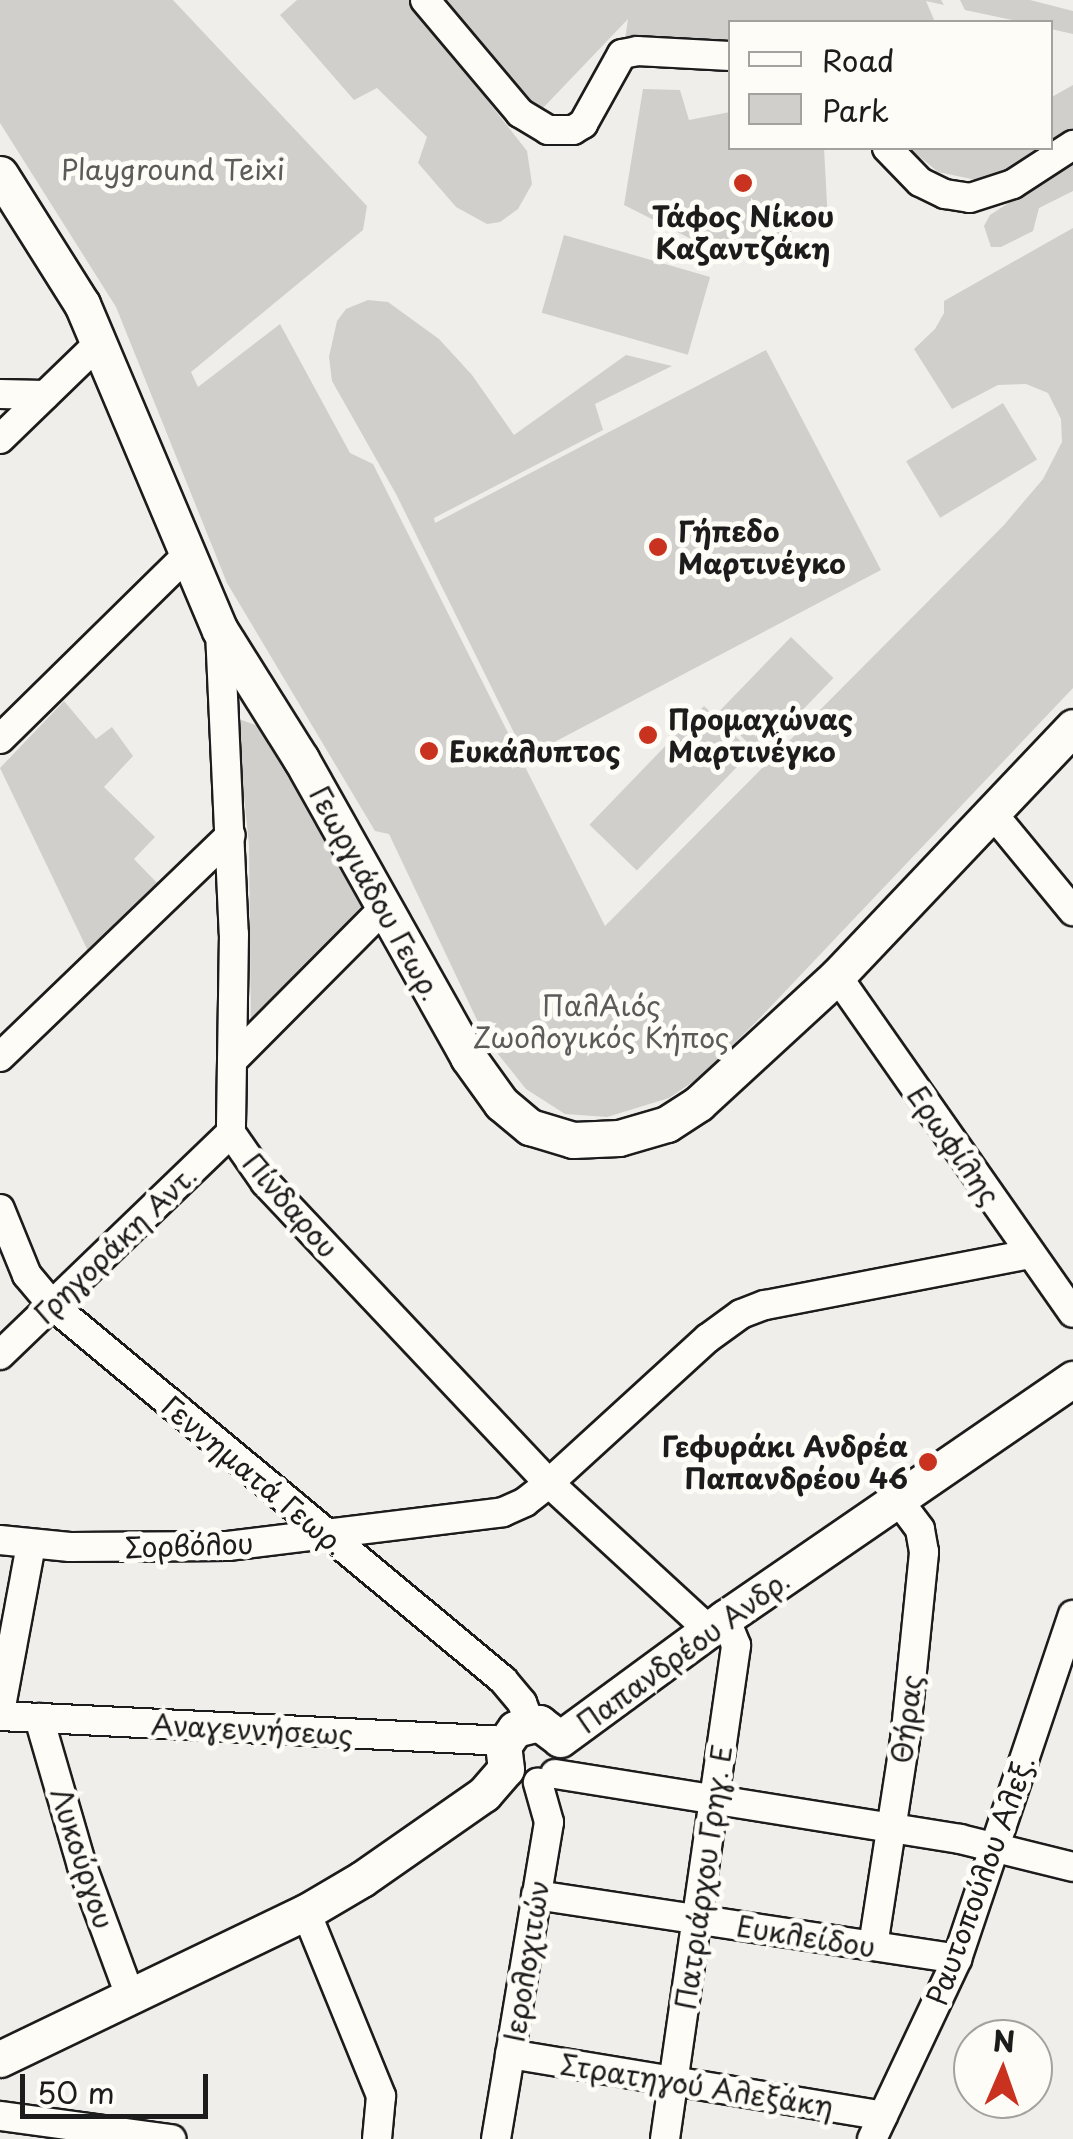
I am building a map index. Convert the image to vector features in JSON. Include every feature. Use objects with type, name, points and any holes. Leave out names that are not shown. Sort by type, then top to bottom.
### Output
[{"type":"street","points":[[425,0],[520,113],[548,130],[573,130],[587,120],[622,54],[637,50],[728,56]]},
{"type":"street","points":[[889,150],[903,169],[920,182],[944,194],[970,198],[1013,184],[1073,146]]},
{"type":"street","name":"Γεωργιάδου Γεωρ.","points":[[0,174],[63,268],[100,342],[220,630],[301,759],[452,1030],[490,1089],[522,1121],[558,1138],[619,1138],[653,1130],[682,1116],[837,976],[1073,727]]},
{"type":"street","points":[[0,439],[100,342]]},
{"type":"street","points":[[0,394],[45,395]]},
{"type":"street","points":[[0,740],[186,556]]},
{"type":"street","name":"Πίνδαρου","points":[[220,630],[231,835],[231,1133],[265,1182],[549,1484],[717,1624]]},
{"type":"street","points":[[994,814],[1073,912]]},
{"type":"street","points":[[0,1057],[231,835]]},
{"type":"street","points":[[232,1061],[385,907]]},
{"type":"street","name":"Ερωφίλης","points":[[837,976],[1073,1313]]},
{"type":"street","name":"Γρηγοράκη Αντ.","points":[[0,1354],[231,1133]]},
{"type":"street","name":"Γεννηματά Γεωρ.","points":[[0,1209],[27,1274],[52,1304],[503,1680],[522,1703],[525,1743]]},
{"type":"street","name":"Σορβόλου","points":[[0,1540],[32,1545],[164,1550],[326,1536],[503,1512],[549,1484],[708,1338],[742,1314],[765,1305],[1029,1254]]},
{"type":"street","name":"Παπανδρέου Ανδρ.","points":[[0,2059],[306,1912],[462,1812],[525,1743],[717,1624],[1073,1379]]},
{"type":"street","name":"Θήρας","points":[[872,1946],[892,1828],[924,1545],[920,1529],[897,1499]]},
{"type":"street","points":[[0,1714],[32,1545]]},
{"type":"street","name":"Ραυτοπούλου Αλεξ.","points":[[878,2127],[957,1959],[1073,1616]]},
{"type":"street","name":"Πατριάρχου Γρηγ. Ε","points":[[664,2139],[736,1645],[717,1624]]},
{"type":"street","name":"Αναγεννήσεως","points":[[0,1714],[525,1743]]},
{"type":"street","name":"Λυκούργου","points":[[40,1718],[82,1866],[130,1996]]},
{"type":"street","points":[[525,1743],[518,1780],[547,1779],[892,1828],[1073,1867]]},
{"type":"street","name":"Ιερολοχιτών","points":[[496,2139],[549,1822],[547,1779],[563,1760],[525,1743]]},
{"type":"street","name":"Ευκλείδου","points":[[536,1896],[957,1959]]},
{"type":"street","points":[[306,1912],[381,2096],[378,2139]]},
{"type":"street","name":"Στρατηγού Αλεξάκη","points":[[510,2054],[674,2082],[878,2127]]},
{"type":"street","points":[[0,2116],[155,2138]]},
{"type":"green space","name":"ΠαλΑιός Ζωολογικός Κήπος","points":[[0,0],[173,0],[367,206],[363,230],[191,372],[198,387],[280,324],[350,453],[373,464],[605,926],[1004,525],[1043,479],[1062,442],[1061,419],[1048,393],[1026,384],[998,385],[952,409],[914,349],[935,329],[944,313],[944,301],[1073,228],[1073,688],[757,1021],[700,1077],[669,1098],[607,1117],[565,1114],[526,1089],[486,1039],[389,834],[375,831],[227,583],[116,307],[0,123]]},
{"type":"green space","points":[[297,0],[409,0],[527,151],[532,184],[518,209],[500,222],[487,224],[456,207],[418,163],[427,137],[377,88],[354,100],[280,15]]},
{"type":"green space","points":[[438,0],[941,0],[944,5],[926,1],[934,20],[728,20],[728,43],[625,39],[628,19],[543,108],[524,99]]},
{"type":"green space","points":[[960,0],[1030,0],[1073,11],[1073,34],[1053,29],[1053,20],[1012,20],[965,10]]},
{"type":"green space","points":[[1073,85],[1073,128],[1053,143],[1053,96]]},
{"type":"green space","points":[[643,89],[680,90],[689,120],[728,112],[728,150],[824,150],[828,222],[717,252],[624,205]]},
{"type":"green space","points":[[911,150],[1044,150],[1029,161],[981,181],[938,172]]},
{"type":"green space","points":[[1073,162],[1073,191],[1039,208],[1033,231],[1001,247],[991,247],[984,226],[990,215]]},
{"type":"green space","points":[[564,235],[710,277],[688,355],[542,313]]},
{"type":"green space","name":"Γήπεδο Μαρτινέγκο","points":[[368,300],[388,302],[439,339],[472,375],[514,435],[626,355],[672,366],[595,404],[603,430],[434,518],[435,523],[766,350],[881,570],[526,757],[396,494],[332,381],[329,357],[337,321],[346,309]]},
{"type":"green space","points":[[1003,403],[1037,460],[940,518],[906,461]]},
{"type":"green space","points":[[791,637],[833,678],[760,754],[717,713]]},
{"type":"green space","points":[[64,701],[96,739],[112,727],[133,756],[104,787],[155,837],[134,859],[159,885],[89,953],[0,768]]},
{"type":"green space","points":[[704,706],[751,752],[637,871],[589,825]]},
{"type":"green space","points":[[236,718],[264,728],[368,907],[251,1033],[249,845]]},
{"type":"place","name":"Τάφος Νίκου Καζαντζάκη","points":[[743,183]]},
{"type":"place","name":"Γήπεδο Μαρτινέγκο","points":[[658,547]]},
{"type":"place","name":"Προμαχώνας Μαρτινέγκο","points":[[648,735]]},
{"type":"place","name":"Ευκάλυπτος","points":[[429,751]]},
{"type":"place","name":"Γεφυράκι Ανδρέα Παπανδρέου 46","points":[[928,1462]]},
{"type":"park label","name":"Playground Teixi","points":[[173,169]]}]
